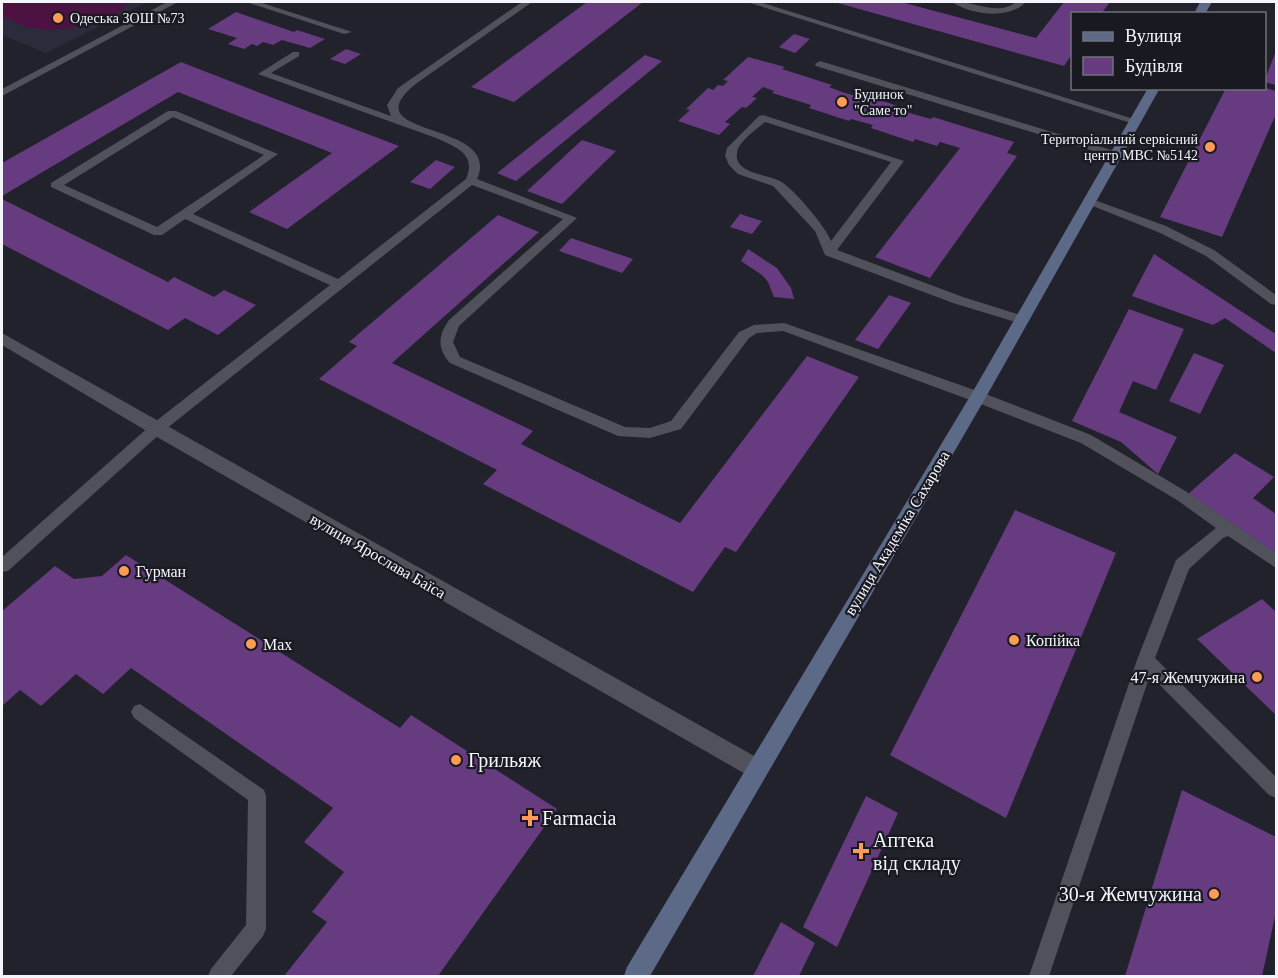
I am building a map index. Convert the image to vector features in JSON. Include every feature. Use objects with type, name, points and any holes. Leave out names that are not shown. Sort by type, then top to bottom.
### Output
[{"type":"street","name":"вулиця Академіка Сахарова","points":[[636,976],[978,397],[1153,90]]},
{"type":"street","name":"вулиця Ярослава Баїса","points":[[2,338],[156,429],[757,769]]},
{"type":"lane","points":[[2,93],[174,2]]},
{"type":"lane","points":[[251,2],[346,32]]},
{"type":"lane","points":[[402,123],[394,116],[392,108],[393,100],[400,91],[527,2]]},
{"type":"lane","points":[[752,2],[1135,121]]},
{"type":"lane","points":[[957,2],[999,11],[1013,9],[1022,2]]},
{"type":"lane","points":[[2,566],[156,429],[471,181],[477,171],[477,163],[467,149],[402,123],[262,74],[296,54]]},
{"type":"lane","points":[[820,64],[1117,154]]},
{"type":"lane","points":[[172,113],[272,154],[184,214],[158,232],[55,185],[172,113]]},
{"type":"lane","points":[[829,252],[898,161],[763,118],[732,148],[731,156],[735,165],[742,172],[777,184],[821,231],[829,252],[958,300],[1022,320]]},
{"type":"lane","points":[[471,181],[571,218],[454,323],[447,333],[445,344],[448,353],[455,360],[623,432],[643,435],[662,432],[676,425],[744,335],[754,329],[770,326],[795,330],[1086,439],[1182,496],[1276,561]]},
{"type":"lane","points":[[1089,201],[1162,229],[1210,253],[1276,301]]},
{"type":"lane","points":[[184,214],[340,285]]},
{"type":"lane","points":[[1040,976],[1146,660],[1182,565],[1218,534],[1229,529]]},
{"type":"lane","points":[[1146,660],[1276,789]]},
{"type":"lane","points":[[140,712],[256,796],[256,929],[218,976]]},
{"type":"shaded area","name":"Одеська ЗОШ №73","points":[[2,2],[147,2],[46,53],[2,35]]},
{"type":"shaded area","name":"Одеська ЗОШ №73","points":[[2,2],[131,2],[122,10],[96,23],[65,29],[35,29],[2,16]]},
{"type":"building","points":[[587,2],[643,2],[514,102],[471,87]]},
{"type":"building","points":[[834,2],[901,2],[1036,38],[1064,2],[1110,2],[1102,12],[1071,12],[1071,56],[1064,66]]},
{"type":"building","points":[[236,12],[294,32],[297,30],[325,39],[310,48],[282,40],[273,45],[263,42],[257,46],[252,44],[244,49],[228,44],[237,38],[208,29]]},
{"type":"building","points":[[794,34],[810,39],[795,53],[779,47]]},
{"type":"building","points":[[346,49],[361,54],[345,64],[330,59]]},
{"type":"building","points":[[1276,51],[1276,85],[1266,82]]},
{"type":"building","points":[[645,55],[662,61],[516,181],[497,173]]},
{"type":"building","points":[[748,57],[785,67],[782,69],[832,85],[829,87],[842,92],[859,97],[861,94],[901,107],[898,109],[913,114],[931,119],[933,117],[1014,142],[1007,153],[1017,156],[930,278],[875,257],[960,148],[940,142],[937,146],[915,139],[913,142],[871,128],[873,125],[851,119],[849,121],[809,108],[811,105],[772,93],[774,91],[763,87],[752,97],[757,98],[725,122],[730,124],[719,135],[678,121],[690,110],[686,109],[708,88],[713,90],[718,85],[723,86],[728,81],[723,80]]},
{"type":"building","points":[[181,62],[399,146],[287,229],[249,212],[332,153],[178,92],[2,196],[2,163]]},
{"type":"building","points":[[1266,88],[1276,91],[1276,114],[1222,237],[1160,217],[1225,90],[1266,90]]},
{"type":"building","points":[[582,140],[616,151],[562,204],[527,191]]},
{"type":"building","points":[[436,160],[455,167],[430,189],[410,182]]},
{"type":"building","points":[[2,199],[168,282],[174,277],[214,297],[224,290],[256,305],[218,335],[185,318],[168,330],[2,244]]},
{"type":"building","points":[[740,214],[762,221],[752,234],[730,227]]},
{"type":"building","points":[[498,215],[539,232],[392,363],[533,431],[521,444],[680,523],[807,356],[859,377],[736,552],[725,547],[693,592],[483,484],[497,470],[319,379],[357,346],[349,342]]},
{"type":"building","points":[[571,238],[633,259],[622,273],[559,251]]},
{"type":"building","points":[[748,249],[777,268],[791,288],[794,299],[774,297],[768,282],[762,275],[741,261]]},
{"type":"building","points":[[1154,254],[1276,334],[1276,353],[1225,318],[1213,325],[1132,296]]},
{"type":"building","points":[[889,295],[911,303],[878,349],[855,340]]},
{"type":"building","points":[[1129,309],[1184,329],[1156,390],[1133,381],[1119,412],[1177,437],[1158,474],[1121,442],[1072,421]]},
{"type":"building","points":[[1194,353],[1224,365],[1200,414],[1169,401]]},
{"type":"building","points":[[1235,453],[1274,477],[1253,498],[1276,514],[1276,555],[1188,494]]},
{"type":"building","name":"Копійка","points":[[1015,510],[1116,553],[1006,818],[890,755]]},
{"type":"building","points":[[126,555],[400,728],[411,715],[557,809],[438,976],[284,976],[327,922],[312,912],[344,872],[304,842],[333,808],[131,668],[103,694],[76,674],[41,706],[20,690],[2,706],[2,611],[55,566],[74,579],[102,576]]},
{"type":"building","name":"47-я Жемчужина","points":[[1262,599],[1276,612],[1276,715],[1197,639]]},
{"type":"building","name":"30-я Жемчужина","points":[[1182,790],[1276,837],[1276,912],[1262,976],[1125,976]]},
{"type":"building","points":[[866,796],[898,813],[837,947],[803,927]]},
{"type":"building","points":[[781,922],[815,943],[799,976],[753,976]]},
{"type":"place","name":"Одеська ЗОШ №73","points":[[58,18]]},
{"type":"place","name":"Будинок \"Саме то\"","points":[[842,102]]},
{"type":"place","name":"Територіальний сервісний центр МВС №5142","points":[[1210,147]]},
{"type":"place","name":"Гурман","points":[[124,571]]},
{"type":"place","name":"Копійка","points":[[1014,640]]},
{"type":"place","name":"Max","points":[[251,644]]},
{"type":"place","name":"47-я Жемчужина","points":[[1257,677]]},
{"type":"place","name":"Грильяж","points":[[456,760]]},
{"type":"place","name":"Farmacia","points":[[530,818]]},
{"type":"place","name":"Аптека від складу","points":[[861,851]]},
{"type":"place","name":"30-я Жемчужина","points":[[1214,894]]}]
